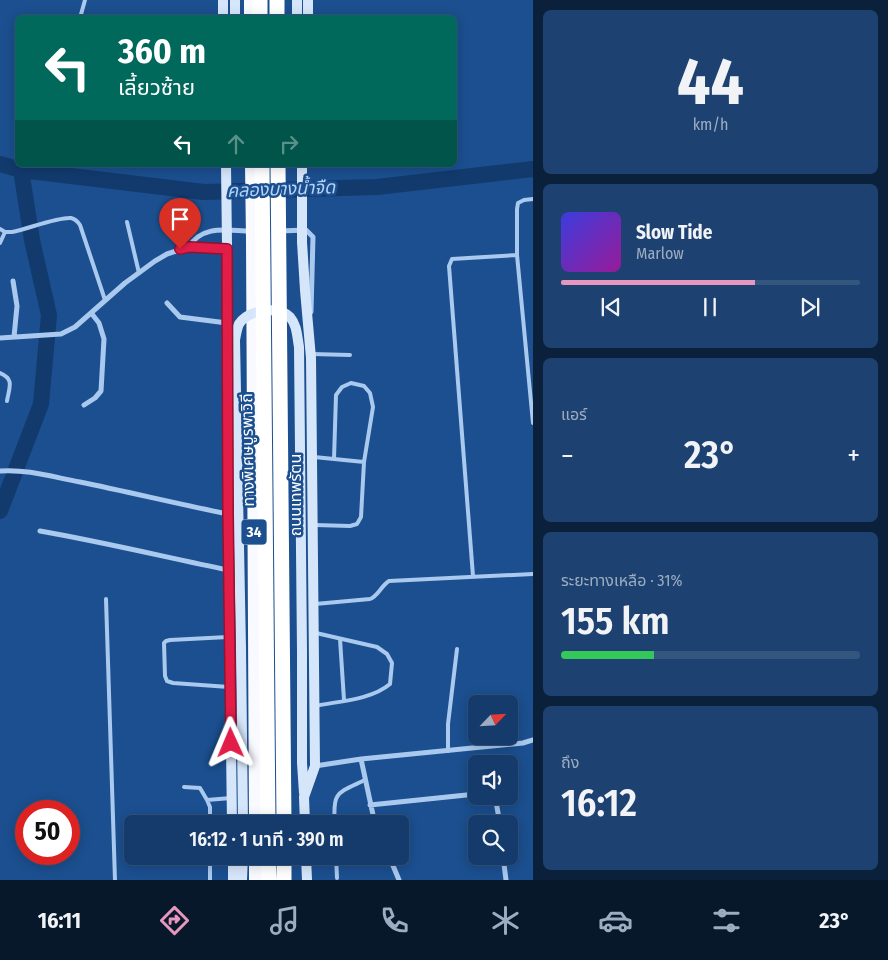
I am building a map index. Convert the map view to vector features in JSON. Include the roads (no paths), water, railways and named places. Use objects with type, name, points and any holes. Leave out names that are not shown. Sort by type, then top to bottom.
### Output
[{"type":"highway","points":[[251,0],[251,15]]},
{"type":"highway","points":[[260,0],[260,15]]},
{"type":"highway","points":[[277,0],[277,15]]},
{"type":"highway","points":[[282,0],[282,15]]},
{"type":"highway","name":"34","points":[[252,167],[256,815]]},
{"type":"highway","name":"ทางพิเศษบูรพาวิถี","points":[[262,167],[268,815]]},
{"type":"highway","name":"ทางพิเศษบูรพาวิถี","points":[[278,167],[284,815]]},
{"type":"highway","name":"ถนนเทพรัตน","points":[[283,167],[289,815]]},
{"type":"highway","points":[[256,865],[256,880]]},
{"type":"highway","points":[[268,865],[269,880]]},
{"type":"highway","points":[[284,865],[284,880]]},
{"type":"highway","points":[[290,865],[290,880]]},
{"type":"main road","points":[[223,0],[223,15]]},
{"type":"main road","points":[[235,0],[235,15]]},
{"type":"main road","points":[[297,0],[297,15]]},
{"type":"main road","points":[[308,0],[308,15]]},
{"type":"main road","name":"34","points":[[226,167],[232,815]]},
{"type":"main road","name":"ถนนเทพรัตน","points":[[302,167],[302,242],[311,354],[315,766],[304,797],[305,815]]},
{"type":"main road","points":[[243,815],[235,340],[239,324],[251,314],[269,309],[288,315],[296,326],[299,347],[302,763],[304,797]]},
{"type":"main road","points":[[233,865],[233,880]]},
{"type":"main road","points":[[242,880],[243,865]]},
{"type":"main road","points":[[306,865],[307,880]]},
{"type":"street","points":[[276,231],[306,230],[313,237],[312,299],[309,331]]},
{"type":"street","points":[[189,247],[194,238],[208,231],[267,231]]},
{"type":"street","points":[[0,338],[61,334],[75,327],[92,314],[105,300],[167,254],[189,247],[227,247]]},
{"type":"street","points":[[13,281],[17,306],[14,337]]},
{"type":"street","points":[[167,303],[180,316],[227,323]]},
{"type":"street","points":[[84,405],[95,398],[101,391],[104,339],[99,323],[92,314]]},
{"type":"street","points":[[1,471],[27,471],[228,514]]},
{"type":"street","points":[[40,531],[96,540],[150,555],[229,570]]},
{"type":"street","points":[[315,766],[361,759],[523,743],[533,740]]},
{"type":"street","points":[[361,759],[373,815]]},
{"type":"street","points":[[370,805],[468,795]]},
{"type":"street","points":[[393,865],[400,880]]},
{"type":"street","points":[[504,865],[506,880]]},
{"type":"lane","points":[[81,15],[85,0]]},
{"type":"lane","points":[[533,199],[518,203],[517,209],[517,255],[533,423]]},
{"type":"lane","points":[[0,229],[5,232],[12,232],[61,220],[72,218],[77,220],[105,300]]},
{"type":"lane","points":[[127,222],[140,273]]},
{"type":"lane","points":[[0,243],[5,232]]},
{"type":"lane","points":[[473,576],[449,266],[452,259],[517,255]]},
{"type":"lane","points":[[311,354],[350,355]]},
{"type":"lane","points":[[0,373],[8,376],[10,381],[7,401]]},
{"type":"lane","points":[[312,525],[350,526],[357,524],[361,516],[364,462],[373,407],[370,393],[364,386],[351,383],[342,387],[336,395],[334,459]]},
{"type":"lane","points":[[312,457],[364,462]]},
{"type":"lane","points":[[313,604],[370,599],[375,597],[383,585],[389,581],[533,574]]},
{"type":"lane","points":[[106,599],[115,880]]},
{"type":"lane","points":[[314,632],[377,647],[387,654],[392,663],[390,684],[383,690],[369,695],[314,706]]},
{"type":"lane","points":[[230,637],[166,640],[164,643],[165,676],[167,681],[230,687]]},
{"type":"lane","points":[[340,639],[344,700]]},
{"type":"lane","points":[[448,751],[448,724],[457,649]]},
{"type":"lane","points":[[334,815],[333,807],[336,797],[343,790],[365,780]]},
{"type":"lane","points":[[184,787],[200,788],[210,807],[210,815]]},
{"type":"lane","points":[[207,800],[232,798]]},
{"type":"lane","points":[[210,865],[210,880]]},
{"type":"lane","points":[[336,865],[337,878]]},
{"type":"waterway","name":"คลองบางน้ำจืด","points":[[0,164],[21,170],[204,192],[377,187],[533,169]]},
{"type":"waterway","points":[[0,511],[41,404],[49,315],[32,240],[21,170]]}]
